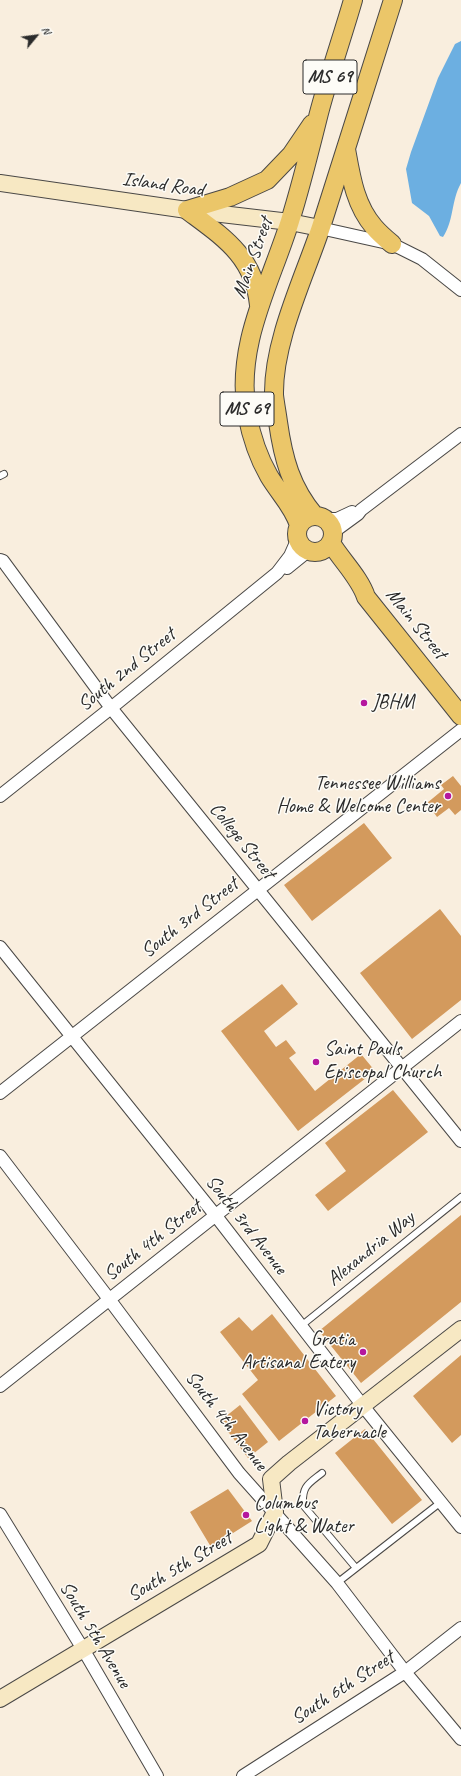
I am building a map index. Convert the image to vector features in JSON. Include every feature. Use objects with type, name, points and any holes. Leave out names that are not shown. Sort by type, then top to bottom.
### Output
[{"type":"main road","name":"Main Street","points":[[316,535],[290,476],[281,444],[274,396],[276,370],[283,339],[393,0]]},
{"type":"main road","name":"Main Street","points":[[352,5],[320,112],[290,222],[259,306],[249,340],[245,395],[247,413],[262,463],[269,476],[296,515],[316,535],[356,593],[366,598],[461,716]]},
{"type":"main road","points":[[187,210],[230,197],[266,180],[294,150],[320,112]]},
{"type":"main road","points":[[346,148],[356,198],[363,213],[374,228],[392,244]]},
{"type":"main road","points":[[187,210],[221,236],[235,249],[255,279],[259,306]]},
{"type":"street","name":"Island Road","points":[[0,183],[187,210],[290,222],[320,228]]},
{"type":"street","points":[[320,228],[392,244],[422,259],[461,290]]},
{"type":"street","points":[[316,535],[358,514],[361,510],[461,434]]},
{"type":"street","name":"South 2nd Street","points":[[0,796],[277,573],[290,556],[316,535]]},
{"type":"street","name":"South 2nd Street","points":[[277,573],[282,572],[316,535]]},
{"type":"street","name":"College Street","points":[[0,560],[3,561],[111,708],[461,1141]]},
{"type":"street","name":"South 3rd Street","points":[[0,1094],[71,1036],[461,730]]},
{"type":"street","name":"South 3rd Avenue","points":[[0,947],[216,1216],[363,1406],[461,1527]]},
{"type":"street","name":"South 4th Street","points":[[0,1386],[461,1022]]},
{"type":"street","name":"South 4th Avenue","points":[[0,1156],[239,1473],[337,1583],[405,1672],[461,1740]]},
{"type":"street","points":[[275,1512],[271,1479],[289,1463],[461,1329]]},
{"type":"street","name":"South 5th Street","points":[[0,1699],[259,1544],[275,1512]]},
{"type":"street","name":"South 5th Avenue","points":[[0,1514],[157,1776]]},
{"type":"street","name":"South 6th Street","points":[[243,1776],[405,1672],[461,1628]]},
{"type":"lane","name":"Alexandria Way","points":[[301,1326],[461,1198]]},
{"type":"lane","points":[[322,1473],[306,1485],[302,1494],[303,1505],[356,1568]]},
{"type":"lane","points":[[337,1583],[441,1502]]},
{"type":"water","points":[[461,41],[461,183],[447,231],[443,237],[440,236],[429,216],[412,203],[406,169],[438,78],[455,44]]},
{"type":"building","name":"Tennessee Williams Home & Welcome Center","points":[[453,776],[461,786],[461,810],[455,815],[449,808],[437,817],[427,803],[444,789],[441,785]]},
{"type":"building","points":[[364,823],[392,858],[312,921],[284,885]]},
{"type":"building","points":[[440,909],[461,936],[461,1000],[412,1039],[360,973]]},
{"type":"building","points":[[282,984],[298,1004],[264,1031],[276,1047],[286,1040],[296,1053],[289,1058],[315,1091],[361,1054],[375,1071],[298,1131],[221,1031]]},
{"type":"building","points":[[393,1090],[428,1132],[328,1211],[315,1195],[346,1171],[325,1143]]},
{"type":"building","points":[[461,1215],[461,1302],[361,1383],[319,1331]]},
{"type":"building","points":[[272,1314],[336,1396],[279,1441],[242,1394],[258,1380],[220,1332],[239,1317],[252,1331]]},
{"type":"building","points":[[461,1355],[461,1435],[452,1443],[413,1396]]},
{"type":"building","points":[[240,1405],[268,1442],[248,1458],[220,1421]]},
{"type":"building","points":[[365,1429],[422,1500],[392,1524],[335,1453]]},
{"type":"building","points":[[228,1489],[252,1521],[211,1547],[190,1512]]},
{"type":"place","name":"JBHM","points":[[364,703]]},
{"type":"place","name":"Tennessee Williams Home & Welcome Center","points":[[448,796]]},
{"type":"place","name":"Saint Pauls Episcopal Church","points":[[316,1062]]},
{"type":"place","name":"Gratia Artisanal Eatery","points":[[363,1352]]},
{"type":"place","name":"Victory Tabernacle","points":[[305,1421]]},
{"type":"place","name":"Columbus Light & Water","points":[[246,1515]]}]
